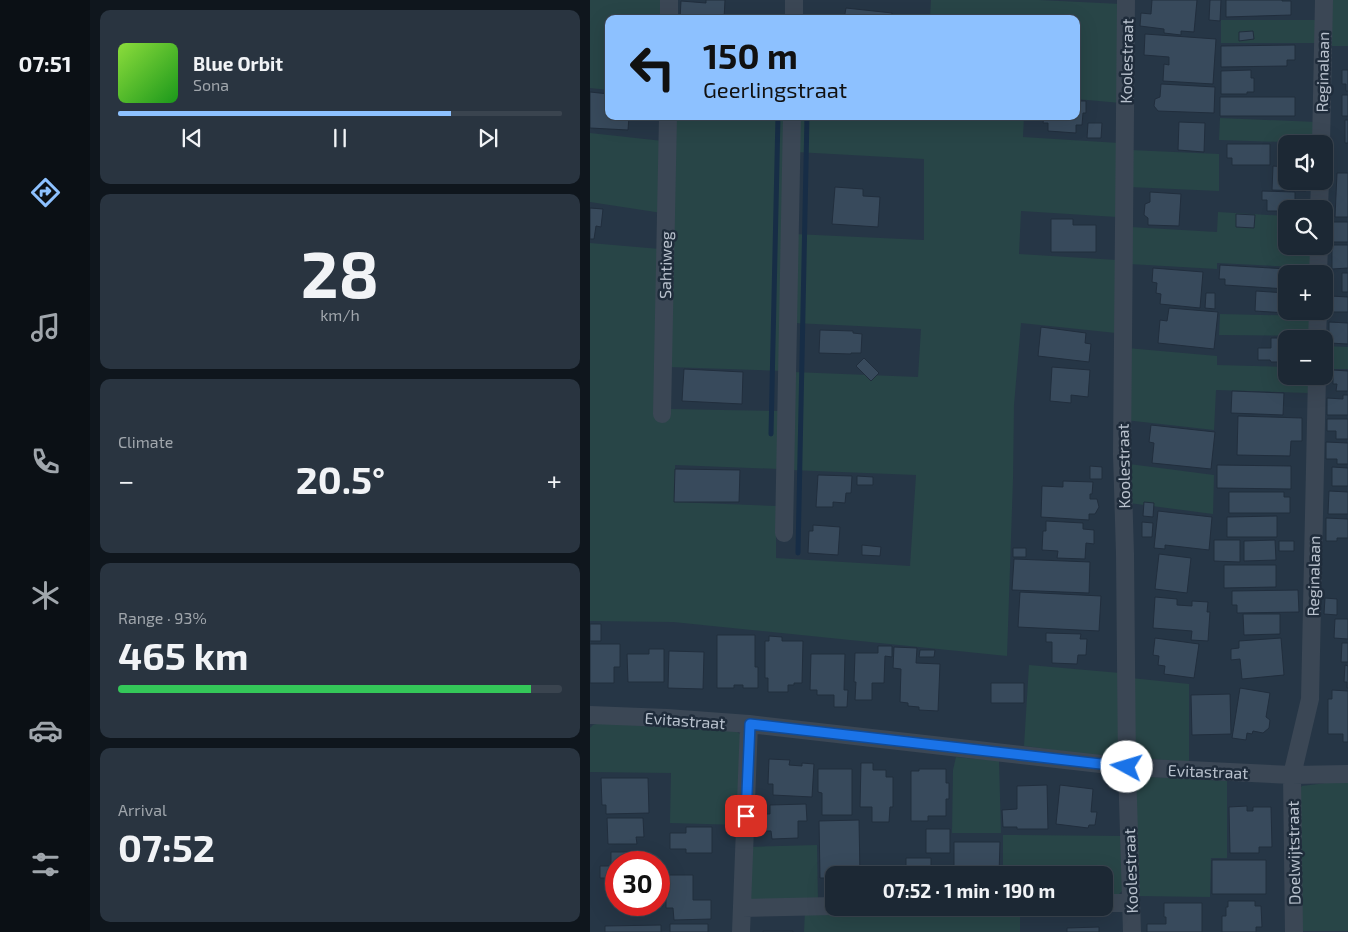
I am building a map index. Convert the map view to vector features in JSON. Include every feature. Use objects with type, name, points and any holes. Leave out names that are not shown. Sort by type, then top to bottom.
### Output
[{"type":"street","points":[[669,0],[669,15]]},
{"type":"street","points":[[794,0],[794,15]]},
{"type":"street","name":"Koolestraat","points":[[1126,0],[1122,454],[1127,767],[1132,932]]},
{"type":"street","name":"Reginalaan","points":[[1321,135],[1324,0]]},
{"type":"street","name":"Sahtiweg","points":[[662,414],[668,120]]},
{"type":"street","points":[[784,533],[792,120]]},
{"type":"street","name":"Reginalaan","points":[[1292,774],[1310,699],[1317,385]]},
{"type":"street","name":"Evitastraat","points":[[590,715],[750,724],[1127,767],[1292,774],[1348,774]]},
{"type":"street","points":[[741,932],[750,724]]},
{"type":"street","name":"Doelwijtstraat","points":[[1292,774],[1294,932]]},
{"type":"street","points":[[1113,903],[1132,902]]},
{"type":"street","points":[[742,908],[825,906]]},
{"type":"green space","points":[[590,0],[665,0],[665,15],[605,15],[605,90],[590,88]]},
{"type":"green space","points":[[931,0],[1039,0],[1121,4],[1121,103],[1080,99],[1080,15],[930,15]]},
{"type":"green space","points":[[1328,0],[1348,0],[1348,46],[1328,46]]},
{"type":"green space","points":[[1221,20],[1316,20],[1316,43],[1221,43]]},
{"type":"green space","points":[[1220,118],[1316,122],[1315,135],[1278,135],[1278,142],[1219,140]]},
{"type":"green space","points":[[672,120],[787,120],[784,371],[668,367]]},
{"type":"green space","points":[[797,120],[1024,120],[1023,137],[1119,143],[1117,217],[1021,211],[1019,254],[1117,260],[1116,333],[1021,323],[1014,405],[1007,656],[673,622],[590,621],[590,243],[660,249],[667,409],[781,411],[779,469],[675,465],[675,502],[776,506],[776,558],[910,566],[916,475],[791,470],[793,372],[918,377],[921,329],[794,323],[794,234],[924,240],[924,159],[796,152]]},
{"type":"green space","points":[[590,133],[663,141],[662,213],[590,202]]},
{"type":"green space","points":[[1130,150],[1219,154],[1219,191],[1129,187]]},
{"type":"green space","points":[[1218,212],[1278,216],[1278,255],[1313,255],[1313,265],[1278,266],[1217,263],[1217,269],[1129,264],[1130,227],[1217,232]]},
{"type":"green space","points":[[1220,314],[1278,315],[1278,320],[1311,320],[1310,330],[1278,330],[1278,336],[1219,335]]},
{"type":"green space","points":[[1333,346],[1348,347],[1348,369],[1333,369]]},
{"type":"green space","points":[[1127,348],[1217,356],[1217,365],[1278,367],[1278,385],[1309,385],[1309,393],[1216,390],[1214,430],[1125,420]]},
{"type":"green space","points":[[1129,464],[1214,475],[1213,514],[1129,503]]},
{"type":"green space","points":[[1029,665],[1120,673],[1120,730],[1116,750],[1105,755],[1093,755],[1024,746]]},
{"type":"green space","points":[[1131,678],[1189,684],[1189,762],[1141,758],[1133,751]]},
{"type":"green space","points":[[600,723],[736,731],[742,738],[741,825],[670,823],[671,773],[590,772],[590,728]]},
{"type":"green space","points":[[956,757],[999,761],[1001,833],[952,833],[953,770]]},
{"type":"green space","points":[[1151,777],[1227,781],[1227,858],[1211,858],[1210,897],[1136,896],[1136,795],[1140,783]]},
{"type":"green space","points":[[1348,783],[1348,931],[1297,931],[1298,791],[1302,786]]},
{"type":"green space","points":[[1003,835],[1124,836],[1123,890],[1117,896],[1113,897],[1113,866],[1003,866]]},
{"type":"green space","points":[[817,845],[818,903],[759,904],[749,898],[749,847]]},
{"type":"green space","points":[[805,910],[825,910],[825,916],[1020,916],[1020,932],[804,932]]},
{"type":"building","points":[[706,0],[725,0],[724,15],[680,15],[681,1],[706,3]]},
{"type":"building","points":[[1152,0],[1197,0],[1194,32],[1181,31],[1181,35],[1164,33],[1164,29],[1140,26],[1141,13],[1151,14]]},
{"type":"building","points":[[1210,0],[1221,0],[1220,21],[1209,20]]},
{"type":"building","points":[[1226,0],[1291,1],[1291,15],[1226,17]]},
{"type":"building","points":[[846,8],[892,13],[892,15],[845,15]]},
{"type":"building","points":[[1253,31],[1254,39],[1239,41],[1239,32]]},
{"type":"building","points":[[1145,34],[1216,39],[1213,84],[1163,81],[1164,64],[1169,65],[1169,57],[1144,55]]},
{"type":"building","points":[[1295,45],[1295,60],[1287,60],[1287,66],[1221,67],[1221,46]]},
{"type":"building","points":[[1251,70],[1251,78],[1254,78],[1254,92],[1247,92],[1247,94],[1221,94],[1221,71]]},
{"type":"building","points":[[1342,70],[1348,70],[1348,91],[1346,91],[1346,84],[1342,84]]},
{"type":"building","points":[[1161,84],[1215,87],[1214,113],[1158,111],[1154,106],[1155,99],[1160,97]]},
{"type":"building","points":[[590,92],[605,94],[605,120],[629,120],[628,130],[590,128]]},
{"type":"building","points":[[1342,95],[1348,95],[1348,116],[1342,116]]},
{"type":"building","points":[[1220,97],[1295,97],[1295,116],[1220,116]]},
{"type":"building","points":[[1080,101],[1086,101],[1086,113],[1083,113],[1082,125],[1076,125],[1076,133],[1048,131],[1048,123],[1043,123],[1043,120],[1080,120]]},
{"type":"building","points":[[1345,120],[1348,120],[1348,143],[1345,143]]},
{"type":"building","points":[[1179,122],[1205,123],[1204,152],[1178,150]]},
{"type":"building","points":[[1088,123],[1102,123],[1101,138],[1087,138]]},
{"type":"building","points":[[1227,144],[1270,144],[1270,165],[1232,165],[1232,158],[1227,158]]},
{"type":"building","points":[[1273,166],[1278,166],[1278,190],[1306,190],[1306,191],[1272,190]]},
{"type":"building","points":[[1337,173],[1348,173],[1348,217],[1335,217]]},
{"type":"building","points":[[835,187],[863,189],[863,196],[880,197],[878,227],[832,224]]},
{"type":"building","points":[[1262,191],[1295,192],[1295,200],[1278,200],[1278,211],[1267,211],[1267,200],[1262,200]]},
{"type":"building","points":[[1150,192],[1181,194],[1179,226],[1148,225],[1148,218],[1144,215],[1145,204],[1150,202]]},
{"type":"building","points":[[590,208],[603,209],[601,227],[596,226],[594,239],[590,239]]},
{"type":"building","points":[[1236,214],[1255,215],[1254,228],[1236,227]]},
{"type":"building","points":[[1051,219],[1073,219],[1073,225],[1096,225],[1096,252],[1051,252]]},
{"type":"building","points":[[1333,222],[1348,222],[1348,242],[1333,242]]},
{"type":"building","points":[[1333,245],[1348,245],[1348,268],[1333,269]]},
{"type":"building","points":[[1220,265],[1278,268],[1278,288],[1225,285],[1225,279],[1219,279]]},
{"type":"building","points":[[1153,268],[1203,272],[1200,308],[1160,304],[1161,294],[1156,293],[1157,283],[1152,282]]},
{"type":"building","points":[[1342,273],[1348,273],[1348,292],[1342,292]]},
{"type":"building","points":[[1256,291],[1278,292],[1278,312],[1255,311]]},
{"type":"building","points":[[1206,293],[1215,293],[1215,309],[1205,308]]},
{"type":"building","points":[[1333,296],[1348,297],[1348,312],[1333,312]]},
{"type":"building","points":[[1169,308],[1218,312],[1214,349],[1158,343],[1160,320],[1167,321]]},
{"type":"building","points":[[1329,322],[1348,323],[1348,344],[1333,343],[1333,330],[1329,330]]},
{"type":"building","points":[[1041,327],[1086,333],[1085,343],[1091,344],[1089,362],[1038,356]]},
{"type":"building","points":[[820,330],[853,331],[853,333],[862,334],[861,353],[819,353]]},
{"type":"building","points":[[1271,338],[1278,338],[1278,362],[1258,360],[1258,348],[1271,348]]},
{"type":"building","points":[[864,358],[879,373],[871,381],[856,366]]},
{"type":"building","points":[[1052,367],[1090,370],[1088,397],[1071,395],[1071,403],[1050,401]]},
{"type":"building","points":[[684,369],[743,372],[742,404],[682,401]]},
{"type":"building","points":[[1333,370],[1348,371],[1348,391],[1336,391],[1337,384],[1333,384]]},
{"type":"building","points":[[1232,391],[1284,393],[1283,415],[1231,413]]},
{"type":"building","points":[[1343,395],[1348,395],[1348,415],[1327,415],[1327,398],[1343,399]]},
{"type":"building","points":[[1238,416],[1302,418],[1302,441],[1291,441],[1290,456],[1237,455]]},
{"type":"building","points":[[1327,419],[1348,419],[1348,439],[1336,439],[1336,431],[1327,431]]},
{"type":"building","points":[[1151,425],[1215,432],[1211,469],[1152,463],[1154,443],[1149,442]]},
{"type":"building","points":[[1326,442],[1348,443],[1348,464],[1337,464],[1337,459],[1326,459]]},
{"type":"building","points":[[1217,465],[1291,466],[1291,489],[1217,488]]},
{"type":"building","points":[[1090,466],[1102,467],[1102,479],[1090,479]]},
{"type":"building","points":[[1332,467],[1348,468],[1348,486],[1332,486]]},
{"type":"building","points":[[675,469],[740,470],[739,502],[674,502]]},
{"type":"building","points":[[818,475],[852,476],[851,493],[846,493],[845,503],[833,502],[833,507],[816,507]]},
{"type":"building","points":[[857,476],[873,477],[873,485],[857,485]]},
{"type":"building","points":[[1063,481],[1093,482],[1090,499],[1097,499],[1099,507],[1095,514],[1089,514],[1089,520],[1041,517],[1042,486],[1063,487]]},
{"type":"building","points":[[1329,491],[1348,492],[1348,514],[1328,514]]},
{"type":"building","points":[[1229,492],[1284,492],[1284,497],[1290,497],[1290,513],[1229,513]]},
{"type":"building","points":[[1144,502],[1154,503],[1153,517],[1143,516]]},
{"type":"building","points":[[1158,511],[1212,517],[1209,550],[1165,545],[1165,549],[1154,548]]},
{"type":"building","points":[[1277,516],[1277,537],[1227,537],[1227,517]]},
{"type":"building","points":[[1326,518],[1348,519],[1348,538],[1326,541]]},
{"type":"building","points":[[1046,521],[1083,523],[1083,529],[1094,530],[1094,544],[1086,543],[1085,559],[1057,558],[1058,551],[1042,550],[1043,531],[1046,531]]},
{"type":"building","points":[[1142,522],[1153,523],[1152,537],[1142,537]]},
{"type":"building","points":[[813,525],[840,527],[838,555],[808,553],[809,531],[813,531]]},
{"type":"building","points":[[1214,540],[1240,540],[1240,562],[1214,561]]},
{"type":"building","points":[[1275,540],[1276,560],[1244,561],[1244,541]]},
{"type":"building","points":[[1279,541],[1294,541],[1294,551],[1279,551]]},
{"type":"building","points":[[862,545],[881,547],[880,556],[862,555]]},
{"type":"building","points":[[1013,548],[1026,548],[1026,557],[1013,557]]},
{"type":"building","points":[[1159,554],[1191,558],[1187,593],[1155,589]]},
{"type":"building","points":[[1014,559],[1090,562],[1089,593],[1012,590]]},
{"type":"building","points":[[1224,565],[1276,565],[1276,587],[1224,588]]},
{"type":"building","points":[[1298,590],[1299,612],[1237,613],[1237,605],[1232,605],[1232,591]]},
{"type":"building","points":[[1020,592],[1101,596],[1099,631],[1018,627]]},
{"type":"building","points":[[1155,597],[1177,599],[1177,605],[1192,606],[1192,601],[1208,602],[1207,612],[1210,612],[1208,641],[1191,640],[1192,631],[1153,628]]},
{"type":"building","points":[[1325,598],[1337,599],[1337,615],[1324,614]]},
{"type":"building","points":[[1243,614],[1280,614],[1280,634],[1244,635]]},
{"type":"building","points":[[1335,619],[1348,619],[1348,639],[1334,638]]},
{"type":"building","points":[[590,624],[601,624],[601,641],[590,641]]},
{"type":"building","points":[[1046,633],[1081,634],[1080,639],[1087,639],[1086,655],[1078,655],[1077,664],[1052,663],[1052,642],[1046,642]]},
{"type":"building","points":[[717,635],[755,635],[755,667],[758,667],[758,688],[743,688],[743,685],[734,685],[734,688],[717,688]]},
{"type":"building","points":[[769,636],[782,637],[782,641],[803,641],[802,683],[788,685],[788,692],[768,692],[768,678],[765,678],[765,641],[769,641]]},
{"type":"building","points":[[1155,638],[1199,644],[1194,678],[1164,674],[1165,666],[1158,665],[1159,656],[1153,655]]},
{"type":"building","points":[[1281,638],[1284,675],[1242,679],[1240,659],[1231,660],[1231,649],[1239,648],[1239,641]]},
{"type":"building","points":[[1342,643],[1348,643],[1348,662],[1341,662]]},
{"type":"building","points":[[590,644],[620,644],[620,667],[614,667],[614,683],[590,683]]},
{"type":"building","points":[[878,646],[892,646],[892,657],[885,656],[884,683],[872,683],[872,700],[855,700],[855,653],[878,653]]},
{"type":"building","points":[[894,647],[917,648],[916,663],[940,664],[938,711],[919,710],[919,707],[908,706],[908,703],[900,702],[901,669],[893,668]]},
{"type":"building","points":[[649,649],[664,649],[664,682],[628,682],[627,654],[649,654]]},
{"type":"building","points":[[920,650],[935,650],[934,657],[919,657]]},
{"type":"building","points":[[669,651],[704,652],[703,689],[668,688]]},
{"type":"building","points":[[811,654],[845,654],[844,690],[848,690],[847,707],[834,707],[834,695],[817,695],[817,690],[810,690]]},
{"type":"building","points":[[1345,665],[1348,666],[1348,688],[1347,682],[1344,682]]},
{"type":"building","points":[[991,683],[1024,683],[1024,703],[991,703]]},
{"type":"building","points":[[1240,688],[1270,693],[1266,717],[1270,720],[1269,728],[1263,733],[1253,731],[1252,734],[1247,733],[1246,740],[1232,738]]},
{"type":"building","points":[[1332,690],[1348,691],[1348,742],[1343,742],[1343,734],[1328,734],[1328,699],[1332,699]]},
{"type":"building","points":[[1230,694],[1231,734],[1192,735],[1191,695]]},
{"type":"building","points":[[769,759],[790,760],[789,765],[802,766],[802,763],[814,764],[812,797],[773,795],[773,784],[768,784]]},
{"type":"building","points":[[861,763],[873,763],[873,770],[886,770],[886,777],[893,777],[893,807],[890,807],[889,822],[872,822],[872,807],[860,807]]},
{"type":"building","points":[[818,769],[852,769],[852,815],[822,815],[822,793],[818,792]]},
{"type":"building","points":[[919,769],[946,769],[946,783],[949,783],[949,799],[946,799],[946,816],[928,816],[928,821],[911,821],[911,771],[919,771]]},
{"type":"building","points":[[601,778],[648,778],[649,813],[606,814],[606,805],[602,805]]},
{"type":"building","points":[[1047,785],[1048,829],[1003,827],[1002,810],[1017,809],[1017,786]]},
{"type":"building","points":[[1060,785],[1093,789],[1091,812],[1097,812],[1095,825],[1089,825],[1088,828],[1056,824]]},
{"type":"building","points":[[806,804],[807,821],[798,821],[798,838],[772,839],[771,831],[763,831],[763,814],[770,814],[770,805]]},
{"type":"building","points":[[1247,806],[1247,811],[1253,811],[1253,807],[1271,807],[1272,847],[1259,847],[1259,853],[1230,853],[1229,807]]},
{"type":"building","points":[[607,818],[643,818],[644,837],[636,837],[637,844],[608,844]]},
{"type":"building","points":[[859,820],[860,866],[825,866],[825,878],[820,878],[819,821]]},
{"type":"building","points":[[686,827],[712,827],[712,853],[686,853],[686,849],[670,849],[670,833],[686,833]]},
{"type":"building","points":[[926,829],[950,829],[950,853],[926,853]]},
{"type":"building","points":[[954,842],[1000,842],[999,866],[954,866]]},
{"type":"building","points":[[906,858],[931,858],[931,866],[906,866]]},
{"type":"building","points":[[1212,860],[1266,860],[1266,894],[1212,894]]},
{"type":"building","points":[[600,866],[605,866],[605,878],[600,878]]},
{"type":"building","points":[[670,875],[693,875],[693,900],[711,900],[711,919],[674,920],[673,908],[670,908]]},
{"type":"building","points":[[1228,901],[1255,901],[1255,906],[1261,906],[1262,927],[1256,927],[1256,932],[1222,932],[1222,916],[1226,916]]},
{"type":"building","points":[[1164,903],[1202,903],[1202,932],[1147,932],[1147,924],[1166,924]]},
{"type":"building","points":[[670,924],[708,924],[708,932],[670,932]]},
{"type":"building","points":[[661,925],[661,932],[605,932],[605,926]]},
{"type":"building","points":[[1099,927],[1099,932],[1067,932],[1067,928]]},
{"type":"building","points":[[793,931],[793,932],[763,932]]},
{"type":"waterway","points":[[771,434],[778,120]]},
{"type":"waterway","points":[[798,553],[807,120]]},
{"type":"route","points":[[746,816],[750,724],[1127,767]]}]
